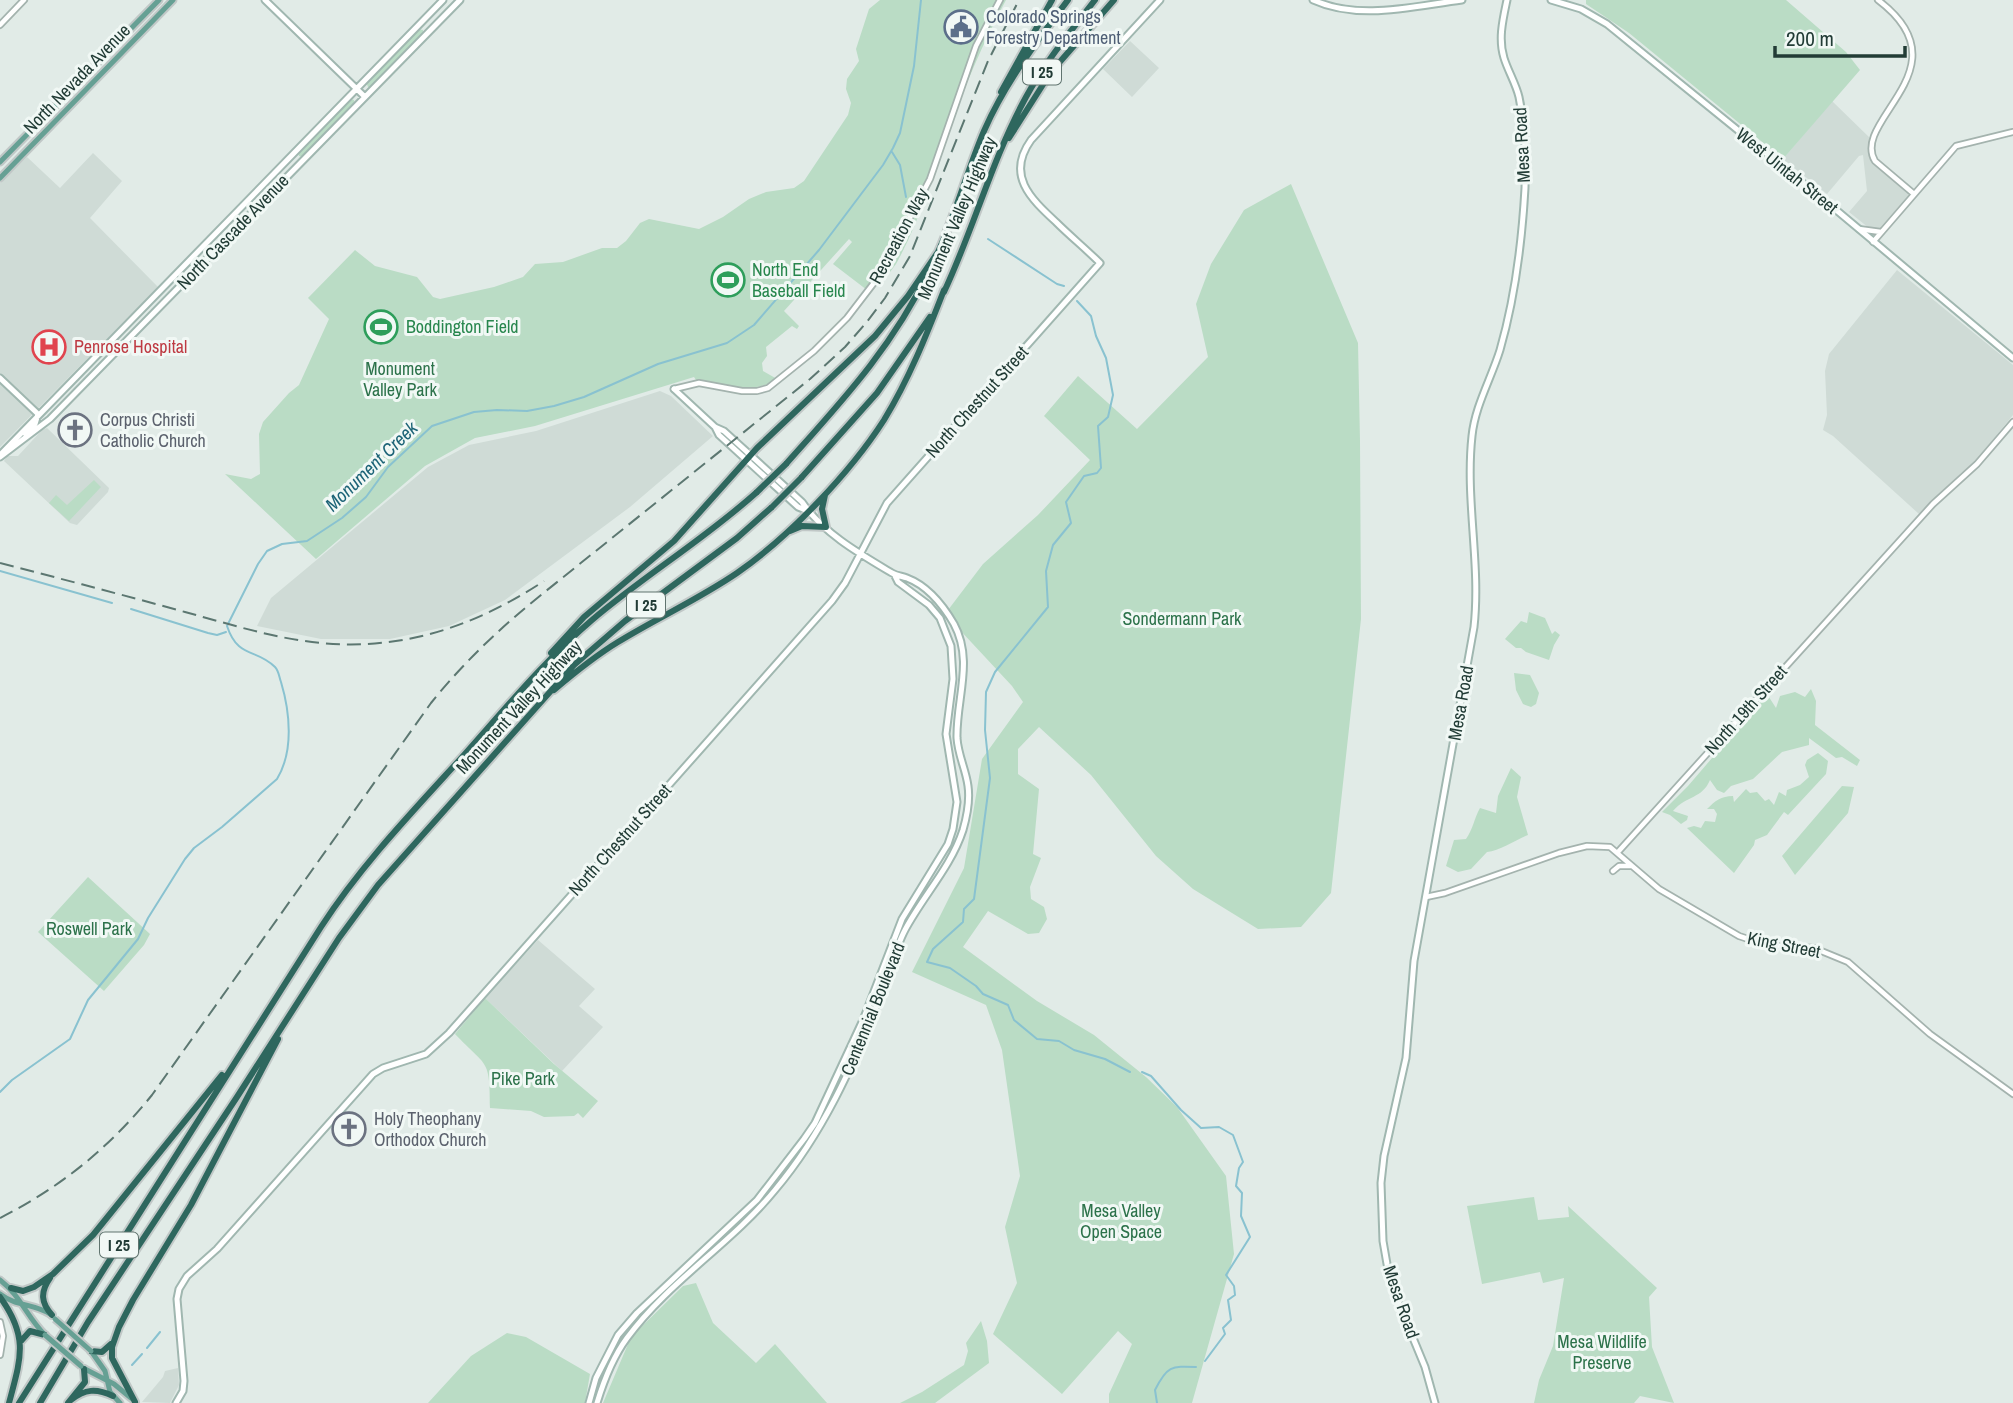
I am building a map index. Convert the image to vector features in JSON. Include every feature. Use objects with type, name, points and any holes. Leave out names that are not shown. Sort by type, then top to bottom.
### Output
[{"type":"highway","points":[[995,110],[1008,77],[1052,0]]},
{"type":"highway","name":"Monument Valley Highway","points":[[19,1403],[328,916],[356,878],[531,679],[593,619],[723,522],[757,492],[786,464],[880,354],[904,318],[940,249],[972,161],[995,110],[1032,48],[1068,0]]},
{"type":"highway","name":"Monument Valley Highway","points":[[40,1403],[88,1322],[339,938],[377,885],[564,674],[604,638],[737,538],[772,507],[877,393],[916,340],[944,290],[960,257],[1000,151],[1035,81],[1095,0]]},
{"type":"highway","points":[[1000,151],[1051,72],[1114,0]]},
{"type":"highway","points":[[531,679],[584,617],[682,534],[748,457],[876,336],[940,249]]},
{"type":"highway","points":[[529,713],[599,655],[727,580],[808,511],[869,440],[891,408],[915,360],[944,290]]},
{"type":"highway","points":[[781,536],[802,526],[826,527],[822,509],[827,490]]},
{"type":"highway","points":[[136,1402],[113,1362],[114,1340],[133,1300],[202,1185],[292,1011]]},
{"type":"highway","points":[[11,1288],[29,1290],[53,1274],[114,1212],[241,1052]]},
{"type":"highway","points":[[53,1274],[42,1295],[44,1304],[53,1317]]},
{"type":"highway","points":[[0,1295],[17,1324],[20,1342],[9,1403]]},
{"type":"highway","points":[[20,1342],[29,1332],[45,1335]]},
{"type":"highway","points":[[91,1351],[104,1351],[114,1340]]},
{"type":"highway","points":[[69,1401],[85,1382],[86,1375],[82,1367]]},
{"type":"highway","points":[[69,1401],[88,1390],[98,1390],[113,1396]]},
{"type":"main road","name":"North Nevada Avenue","points":[[0,162],[159,0]]},
{"type":"main road","name":"North Nevada Avenue","points":[[0,178],[173,0]]},
{"type":"main road","points":[[265,0],[365,97]]},
{"type":"main road","name":"North Cascade Avenue","points":[[0,456],[443,0]]},
{"type":"main road","name":"North Cascade Avenue","points":[[0,456],[46,423],[460,0]]},
{"type":"main road","name":"North Chestnut Street","points":[[176,1403],[184,1383],[177,1299],[178,1290],[187,1276],[217,1249],[375,1072],[426,1054],[449,1033],[832,601],[845,583],[887,503],[1100,262],[1032,199],[1021,178],[1021,164],[1024,151],[1031,140],[1160,0]]},
{"type":"main road","points":[[1313,0],[1332,7],[1366,11],[1462,0]]},
{"type":"main road","name":"Mesa Road","points":[[1435,1403],[1425,1367],[1394,1292],[1389,1273],[1383,1241],[1381,1193],[1384,1156],[1406,1058],[1414,961],[1474,627],[1476,595],[1471,481],[1472,436],[1476,413],[1496,362],[1508,317],[1524,196],[1521,108],[1502,46],[1503,17],[1507,0]]},
{"type":"main road","name":"West Uintah Street","points":[[1552,0],[1581,9],[1607,24],[2013,358]]},
{"type":"main road","points":[[0,378],[38,414],[35,424],[17,446]]},
{"type":"main road","name":"Centennial Boulevard","points":[[597,1403],[625,1339],[655,1304],[758,1210],[825,1122],[867,1032],[906,929],[948,862],[964,828],[968,810],[968,787],[957,735],[964,673],[961,645],[953,624],[932,594],[907,578],[895,576],[808,511],[798,507],[674,390]]},
{"type":"main road","name":"Centennial Boulevard","points":[[589,1403],[606,1357],[636,1313],[757,1200],[815,1122],[863,1020],[898,927],[948,844],[957,814],[946,734],[953,671],[951,646],[947,631],[929,605],[898,582],[895,576]]},
{"type":"main road","points":[[0,1280],[11,1288],[28,1317],[45,1335],[82,1367],[118,1386],[136,1402]]},
{"type":"main road","points":[[0,1295],[12,1302],[34,1306],[53,1317],[91,1351],[103,1367],[113,1396],[120,1403]]},
{"type":"street","points":[[0,24],[24,0]]},
{"type":"street","name":"Recreation Way","points":[[674,390],[699,383],[741,391],[768,388],[816,350],[847,318],[880,275],[930,179],[976,46],[1000,0]]},
{"type":"street","points":[[1878,0],[1899,17],[1905,27],[1910,40],[1912,60],[1907,77],[1874,137],[1872,153],[1879,164],[1914,194]]},
{"type":"street","points":[[1873,242],[1956,146],[2013,132]]},
{"type":"street","points":[[1858,229],[1882,232]]},
{"type":"street","points":[[38,414],[46,423]]},
{"type":"street","name":"North 19th Street","points":[[1618,852],[1933,504],[1977,464],[2013,422]]},
{"type":"street","points":[[1426,897],[1446,893],[1573,849],[1601,845],[1618,852]]},
{"type":"street","name":"King Street","points":[[1618,852],[1659,889],[1744,939],[1766,945],[1814,948],[1848,962],[1930,1034],[2013,1094]]},
{"type":"street","points":[[1613,871],[1619,866],[1633,867]]},
{"type":"street","points":[[0,1322],[3,1336],[0,1355]]},
{"type":"shaded area","points":[[1130,41],[1159,68],[1132,97],[1103,69]]},
{"type":"shaded area","points":[[1832,101],[1870,138],[1869,153],[1873,162],[1908,193],[1879,229],[1869,228],[1849,212],[1867,191],[1863,155],[1859,156],[1827,194],[1783,159]]},
{"type":"shaded area","name":"Penrose Hospital","points":[[93,153],[122,181],[90,218],[158,287],[0,447],[0,183],[27,157],[60,188]]},
{"type":"shaded area","points":[[1897,270],[2013,365],[2013,415],[1973,464],[1919,514],[1823,430],[1827,415],[1825,371],[1829,354]]},
{"type":"shaded area","points":[[660,391],[671,396],[713,436],[630,507],[505,600],[449,626],[390,639],[321,639],[257,626],[271,598],[428,467],[469,445],[536,431]]},
{"type":"shaded area","points":[[47,428],[109,488],[77,525],[70,523],[4,461],[7,456],[18,456]]},
{"type":"shaded area","points":[[538,940],[595,989],[579,1006],[603,1027],[562,1071],[485,998]]},
{"type":"shaded area","points":[[178,1368],[179,1385],[170,1403],[142,1402],[165,1371]]},
{"type":"green space","name":"Monument Valley Park","points":[[880,0],[1006,0],[967,82],[918,216],[896,264],[890,272],[882,266],[867,290],[833,264],[852,242],[849,239],[784,311],[799,326],[797,329],[792,326],[766,347],[767,356],[762,363],[763,371],[777,379],[747,388],[696,380],[694,377],[535,426],[475,438],[425,466],[316,559],[225,474],[251,479],[260,474],[259,434],[263,422],[299,385],[329,319],[308,298],[355,250],[375,266],[417,277],[433,297],[440,299],[494,287],[523,277],[535,264],[563,262],[602,248],[617,248],[640,223],[649,219],[699,229],[749,199],[766,192],[794,188],[804,181],[848,115],[851,103],[846,89],[847,79],[859,61],[856,49],[869,9]]},
{"type":"green space","points":[[1586,0],[1786,0],[1846,52],[1860,70],[1783,159],[1629,33],[1586,4]]},
{"type":"green space","points":[[418,29],[423,30],[423,34],[372,87],[368,87],[366,82]]},
{"type":"green space","points":[[350,99],[354,100],[355,104],[303,157],[299,156],[298,152]]},
{"type":"green space","name":"Sondermann Park","points":[[1291,184],[1358,343],[1361,619],[1331,893],[1301,927],[1258,929],[1193,889],[1156,856],[1091,775],[1039,727],[1018,749],[1018,774],[1039,789],[1033,854],[1041,858],[1030,887],[1031,899],[1044,907],[1047,919],[1039,933],[1028,934],[988,911],[963,947],[1037,1001],[1094,1035],[1146,1077],[1177,1107],[1226,1176],[1234,1254],[1192,1403],[1109,1403],[1109,1394],[1132,1344],[1118,1331],[1062,1394],[993,1334],[1017,1283],[1005,1227],[1020,1176],[1002,1050],[986,1005],[912,972],[964,868],[982,759],[1023,702],[1012,686],[945,614],[983,564],[1038,515],[1090,460],[1044,416],[1078,376],[1137,429],[1208,357],[1196,304],[1211,264],[1244,210]]},
{"type":"green space","points":[[94,480],[101,487],[69,521],[49,503],[56,495],[67,505]]},
{"type":"green space","points":[[1529,612],[1545,618],[1552,634],[1555,631],[1560,635],[1549,660],[1516,648],[1505,639],[1521,621],[1527,623]]},
{"type":"green space","points":[[1514,673],[1530,675],[1539,693],[1536,704],[1531,707],[1523,704],[1516,690]]},
{"type":"green space","points":[[1811,689],[1816,701],[1815,725],[1860,760],[1857,766],[1842,757],[1836,758],[1809,738],[1809,745],[1782,752],[1753,779],[1731,786],[1724,793],[1717,790],[1710,780],[1703,791],[1673,811],[1688,816],[1681,824],[1662,812],[1688,786],[1767,694],[1776,708],[1780,696],[1795,692],[1805,697]]},
{"type":"green space","points":[[1818,753],[1828,761],[1826,774],[1788,815],[1784,812],[1767,835],[1755,840],[1734,873],[1687,828],[1701,828],[1705,821],[1715,822],[1717,814],[1714,809],[1707,809],[1725,797],[1733,796],[1734,802],[1746,789],[1750,793],[1757,792],[1765,801],[1769,799],[1774,805],[1779,792],[1786,796],[1787,790],[1800,785],[1809,777],[1805,765],[1807,760]]},
{"type":"green space","points":[[1511,768],[1521,777],[1517,797],[1528,835],[1487,852],[1471,869],[1458,872],[1446,866],[1454,840],[1466,839],[1480,808],[1496,813],[1498,796]]},
{"type":"green space","points":[[1842,786],[1854,787],[1848,813],[1795,875],[1782,856]]},
{"type":"green space","name":"Roswell Park","points":[[88,877],[150,934],[144,945],[104,991],[38,932]]},
{"type":"green space","name":"Pike Park","points":[[485,998],[554,1064],[598,1101],[583,1118],[578,1113],[574,1116],[544,1117],[531,1111],[490,1108],[489,1080],[485,1065],[455,1034]]},
{"type":"green space","name":"Mesa Wildlife Preserve","points":[[1534,1197],[1538,1220],[1569,1217],[1568,1206],[1657,1288],[1649,1297],[1652,1347],[1674,1403],[1640,1396],[1634,1403],[1534,1403],[1539,1380],[1553,1346],[1564,1278],[1543,1283],[1540,1272],[1482,1284],[1467,1206]]},
{"type":"green space","points":[[696,1283],[713,1323],[756,1363],[775,1344],[827,1403],[603,1403],[631,1337],[683,1286]]},
{"type":"green space","points":[[981,1321],[987,1341],[989,1363],[935,1403],[900,1403],[964,1365],[968,1351],[966,1343]]},
{"type":"green space","points":[[507,1333],[526,1337],[590,1374],[585,1403],[428,1403],[471,1356]]},
{"type":"waterway","name":"Monument Creek","points":[[0,1092],[12,1080],[70,1039],[88,1000],[138,939],[185,859],[194,848],[277,779],[286,756],[289,731],[287,706],[278,672],[268,661],[236,644],[227,626],[267,551],[282,544],[307,541],[342,518],[366,497],[388,467],[432,426],[474,412],[527,411],[584,397],[658,364],[727,343],[754,325],[819,250],[893,148],[900,133],[914,66],[921,0]]},
{"type":"waterway","points":[[892,152],[900,165],[906,197]]},
{"type":"waterway","points":[[988,239],[1064,286]]},
{"type":"waterway","points":[[1077,301],[1091,316],[1106,358],[1113,395],[1108,417],[1098,426],[1101,468],[1097,473],[1084,476],[1066,502],[1071,523],[1053,545],[1046,571],[1048,607],[995,672],[986,692],[985,730],[990,778],[974,899],[964,909],[963,922],[933,949],[927,962],[950,968],[983,994],[1008,1005],[1014,1020],[1037,1039],[1059,1041],[1074,1050],[1105,1059],[1130,1072]]},
{"type":"waterway","points":[[0,571],[112,603]]},
{"type":"waterway","points":[[131,609],[208,633],[217,635],[226,632]]},
{"type":"waterway","points":[[1142,1072],[1151,1076],[1201,1128],[1219,1127],[1233,1135],[1243,1162],[1239,1168],[1236,1186],[1242,1193],[1241,1216],[1250,1237],[1226,1275],[1234,1286],[1235,1295],[1228,1300],[1231,1320],[1223,1328],[1225,1334],[1205,1361]]},
{"type":"waterway","points":[[147,1348],[160,1332]]},
{"type":"waterway","points":[[132,1365],[142,1354]]},
{"type":"waterway","points":[[1157,1403],[1155,1390],[1167,1372],[1175,1368],[1196,1367]]},
{"type":"railway","points":[[0,1218],[83,1165],[119,1132],[152,1095],[431,703],[469,660],[526,607],[810,379],[845,347],[866,323],[885,298],[910,256],[988,61],[1019,0]]},
{"type":"railway","points":[[0,563],[255,631],[332,644],[396,641],[427,635],[486,613],[544,581]]},
{"type":"place","name":"Colorado Springs Forestry Department","points":[[961,27]]},
{"type":"place","name":"North End Baseball Field","points":[[728,280]]},
{"type":"place","name":"Boddington Field","points":[[381,327]]},
{"type":"place","name":"Penrose Hospital","points":[[49,347]]},
{"type":"place","name":"Corpus Christi Catholic Church","points":[[75,430]]},
{"type":"place","name":"Holy Theophany Orthodox Church","points":[[349,1129]]},
{"type":"park label","name":"Mesa Valley Open Space","points":[[1121,1221]]}]
